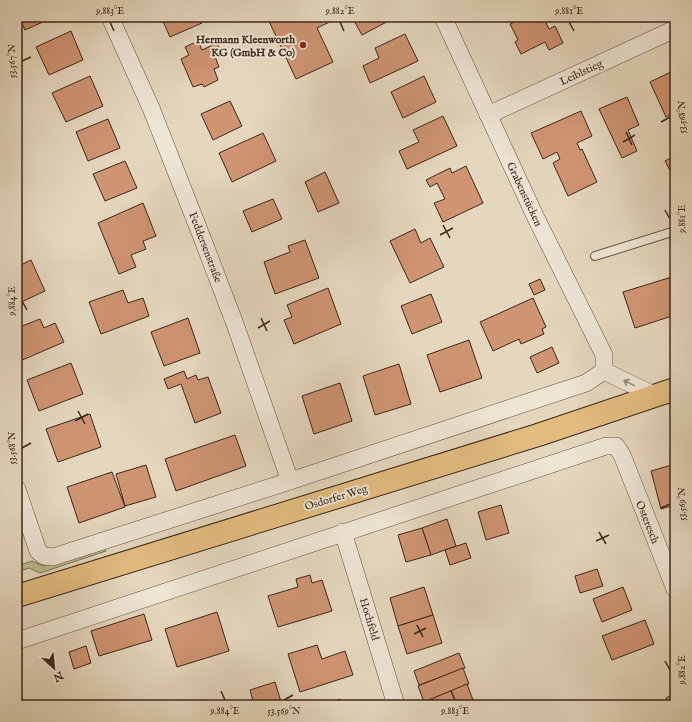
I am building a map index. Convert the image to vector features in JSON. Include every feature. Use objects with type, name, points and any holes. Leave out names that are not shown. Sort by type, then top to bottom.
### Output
[{"type":"main road","name":"Osdorfer Weg","points":[[17,596],[538,435],[675,389]]},
{"type":"street","name":"Feddersenstraße","points":[[110,17],[151,108],[199,228],[235,324],[290,481]]},
{"type":"street","name":"Grabenstücken","points":[[443,17],[536,218],[604,355],[604,371]]},
{"type":"street","name":"Leiblstieg","points":[[488,115],[675,29]]},
{"type":"street","points":[[17,489],[38,551],[44,556],[53,557],[290,481],[586,383],[604,371],[654,395]]},
{"type":"street","name":"Osteresch","points":[[344,532],[606,446],[616,446],[622,455],[675,589]]},
{"type":"street","points":[[17,641],[344,532]]},
{"type":"street","name":"Hochfeld","points":[[344,532],[396,705]]},
{"type":"lane","points":[[595,256],[675,231]]},
{"type":"green space","points":[[104,546],[106,551],[40,573],[29,568],[17,572],[17,566],[32,561],[43,566]]},
{"type":"building","points":[[19,17],[54,17],[25,30]]},
{"type":"building","points":[[161,17],[199,17],[202,23],[170,37]]},
{"type":"building","name":"Hermann Kleenworth KG (GmbH & Co)","points":[[267,17],[340,17],[317,28],[333,62],[296,79]]},
{"type":"building","points":[[352,17],[396,17],[362,35]]},
{"type":"building","points":[[525,17],[530,17],[531,19],[534,17],[543,17],[549,29],[555,26],[563,43],[549,50],[545,42],[521,54],[515,42],[518,40],[510,24]]},
{"type":"building","points":[[586,17],[598,17],[588,22]]},
{"type":"building","points":[[71,31],[83,60],[49,75],[36,47]]},
{"type":"building","points":[[405,34],[418,61],[370,83],[363,66],[379,58],[375,48]]},
{"type":"building","points":[[198,41],[202,50],[217,43],[221,52],[214,54],[219,67],[214,69],[218,80],[204,87],[202,84],[193,87],[181,59],[189,55],[185,47]]},
{"type":"building","points":[[675,70],[675,112],[666,117],[650,82]]},
{"type":"building","points":[[90,76],[103,106],[66,122],[52,93]]},
{"type":"building","points":[[424,76],[436,102],[403,118],[391,92]]},
{"type":"building","points":[[627,97],[639,125],[628,130],[637,151],[622,158],[599,109]]},
{"type":"building","points":[[230,101],[242,126],[213,140],[201,114]]},
{"type":"building","points":[[581,111],[592,136],[577,143],[580,150],[582,149],[597,182],[568,196],[553,163],[560,159],[557,152],[543,159],[531,133]]},
{"type":"building","points":[[443,116],[457,146],[407,169],[399,151],[419,142],[413,130]]},
{"type":"building","points":[[108,119],[120,148],[88,161],[76,132]]},
{"type":"building","points":[[263,133],[276,161],[232,182],[219,153]]},
{"type":"building","points":[[675,156],[675,180],[665,161]]},
{"type":"building","points":[[125,161],[137,188],[105,201],[93,174]]},
{"type":"building","points":[[466,166],[483,203],[443,222],[434,203],[445,199],[437,183],[430,187],[426,180],[450,168],[452,173]]},
{"type":"building","points":[[325,172],[339,203],[318,212],[305,182]]},
{"type":"building","points":[[273,199],[282,219],[252,232],[243,211]]},
{"type":"building","points":[[143,203],[156,236],[143,241],[146,249],[131,255],[136,267],[119,274],[98,223]]},
{"type":"building","points":[[415,229],[421,243],[430,238],[444,267],[410,283],[390,241]]},
{"type":"building","points":[[305,240],[319,278],[275,294],[264,262],[290,252],[288,246]]},
{"type":"building","points":[[31,260],[45,291],[17,304],[17,267]]},
{"type":"building","points":[[675,276],[675,315],[635,328],[623,292]]},
{"type":"building","points":[[540,279],[545,290],[534,295],[529,284]]},
{"type":"building","points":[[328,288],[341,324],[294,344],[284,320],[292,317],[287,305]]},
{"type":"building","points":[[123,290],[128,303],[143,298],[149,316],[101,334],[89,302]]},
{"type":"building","points":[[431,294],[442,322],[412,334],[401,306]]},
{"type":"building","points":[[533,298],[546,327],[542,329],[544,334],[521,344],[519,339],[493,351],[480,322]]},
{"type":"building","points":[[188,318],[200,353],[164,366],[151,332]]},
{"type":"building","points":[[40,319],[44,328],[55,323],[64,342],[20,361],[17,355],[17,328]]},
{"type":"building","points":[[469,340],[482,378],[440,392],[427,355]]},
{"type":"building","points":[[552,347],[559,363],[537,373],[530,357]]},
{"type":"building","points":[[71,363],[83,394],[39,411],[27,380]]},
{"type":"building","points":[[399,364],[411,404],[375,415],[363,376]]},
{"type":"building","points":[[184,371],[187,379],[196,375],[198,380],[208,377],[221,413],[195,423],[181,384],[168,389],[164,379]]},
{"type":"building","points":[[340,383],[352,421],[314,434],[302,396]]},
{"type":"building","points":[[90,414],[101,447],[58,462],[46,429]]},
{"type":"building","points":[[235,435],[246,466],[176,491],[165,459]]},
{"type":"building","points":[[675,464],[675,505],[661,509],[651,471]]},
{"type":"building","points":[[146,465],[156,497],[125,506],[116,474]]},
{"type":"building","points":[[112,472],[125,507],[79,523],[67,487]]},
{"type":"building","points":[[501,505],[509,533],[486,540],[478,512]]},
{"type":"building","points":[[447,519],[456,546],[431,555],[422,528]]},
{"type":"building","points":[[422,528],[431,555],[406,562],[398,535]]},
{"type":"building","points":[[466,543],[471,558],[450,565],[445,550]]},
{"type":"building","points":[[597,569],[603,586],[580,593],[575,576]]},
{"type":"building","points":[[310,575],[312,583],[322,580],[332,611],[278,627],[268,596],[298,587],[296,579]]},
{"type":"building","points":[[424,587],[433,615],[398,626],[390,598]]},
{"type":"building","points":[[623,587],[632,610],[602,622],[593,599]]},
{"type":"building","points":[[217,612],[229,651],[177,667],[165,629]]},
{"type":"building","points":[[144,614],[152,640],[99,656],[91,631]]},
{"type":"building","points":[[433,615],[442,643],[407,654],[398,626]]},
{"type":"building","points":[[645,620],[654,644],[612,660],[602,636]]},
{"type":"building","points":[[317,645],[322,659],[345,651],[353,675],[300,692],[288,654]]},
{"type":"building","points":[[86,646],[91,663],[74,669],[69,652]]},
{"type":"building","points":[[459,653],[465,668],[419,685],[414,671]]},
{"type":"building","points":[[463,668],[469,684],[424,702],[418,686]]},
{"type":"building","points":[[17,680],[24,705],[17,705]]},
{"type":"building","points":[[275,682],[282,705],[254,705],[250,690]]},
{"type":"building","points":[[467,684],[473,700],[460,705],[423,705],[422,702]]},
{"type":"building","points":[[675,693],[675,705],[669,705],[666,698]]},
{"type":"building","points":[[340,699],[342,705],[323,705],[333,702]]},
{"type":"building","points":[[472,700],[474,705],[460,705]]},
{"type":"place","name":"Hermann Kleenworth KG (GmbH & Co)","points":[[303,45]]}]
